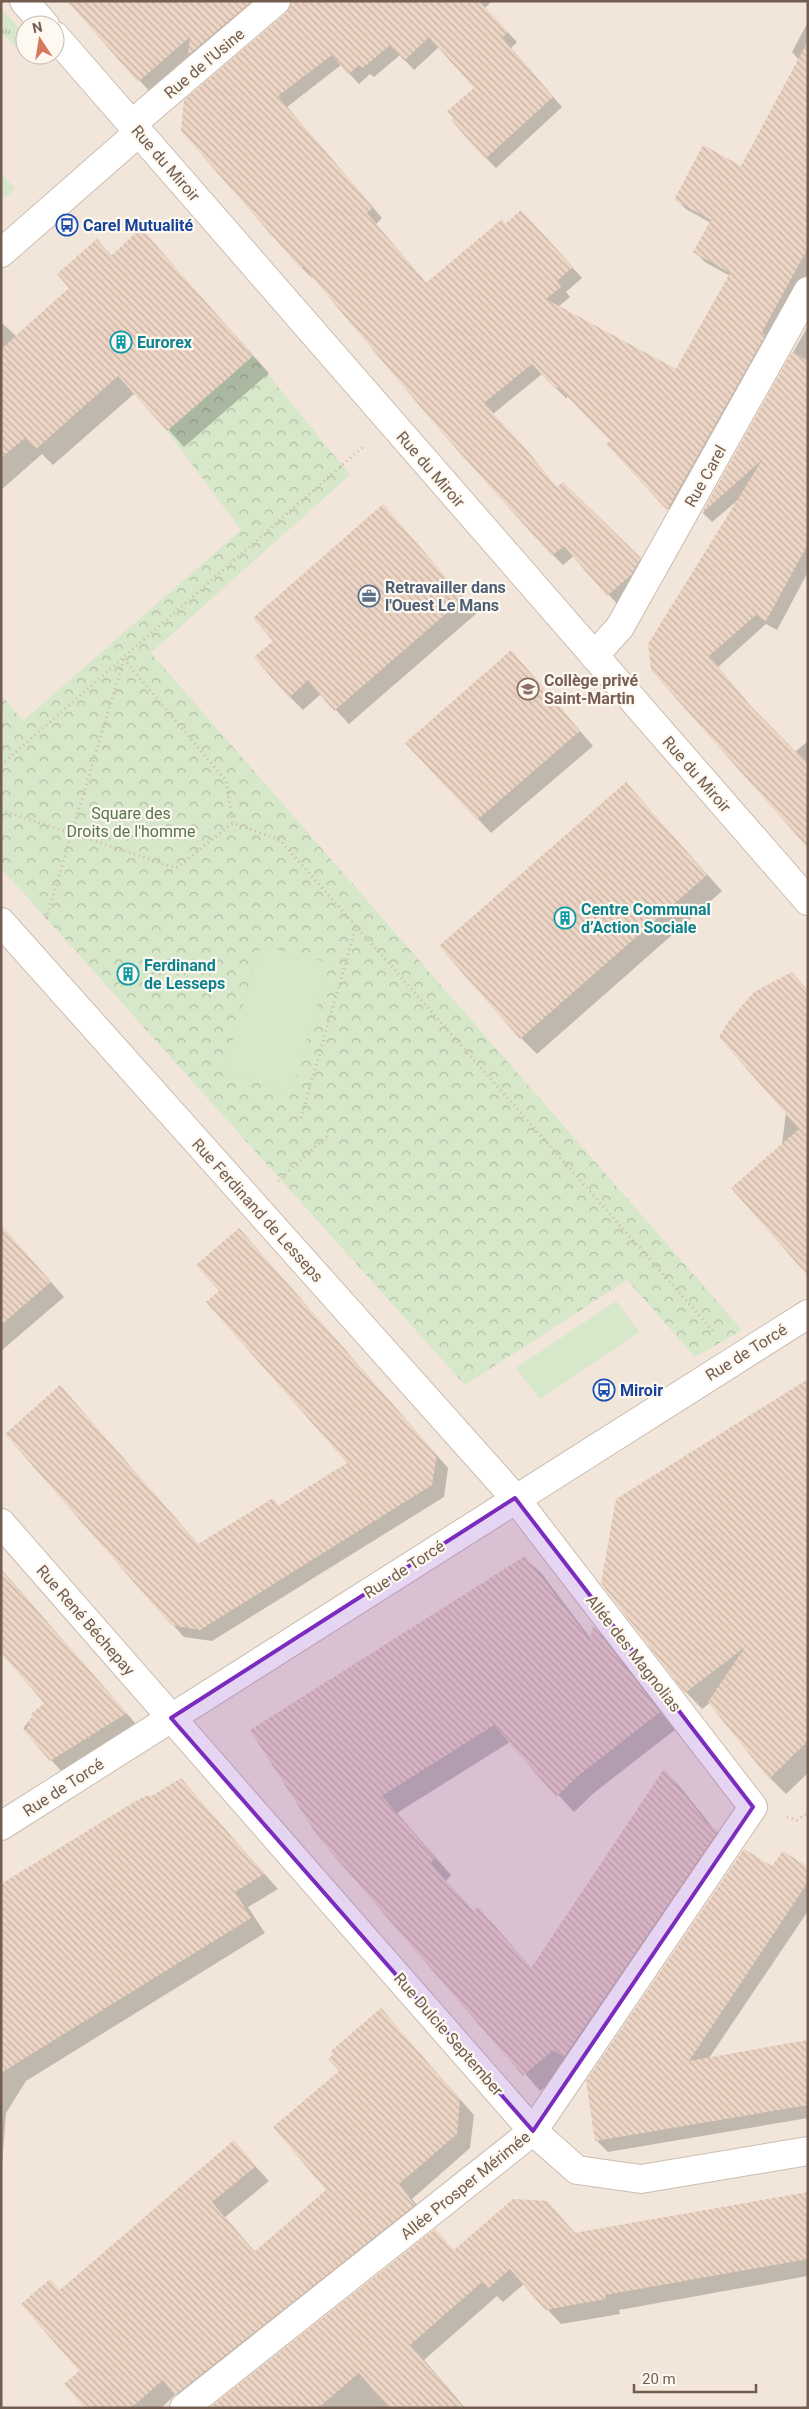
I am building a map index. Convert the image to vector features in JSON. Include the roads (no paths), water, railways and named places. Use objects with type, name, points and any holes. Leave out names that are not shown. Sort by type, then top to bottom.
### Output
[{"type":"street","points":[[24,1],[36,15]]},
{"type":"street","name":"Rue de l'Usine","points":[[1,253],[135,128],[276,1]]},
{"type":"street","name":"Rue du Miroir","points":[[65,48],[808,901]]},
{"type":"street","name":"Rue Carel","points":[[594,656],[620,627],[808,291]]},
{"type":"street","name":"Rue Ferdinand de Lesseps","points":[[1,922],[515,1498]]},
{"type":"street","name":"Rue de Torcé","points":[[1,1826],[515,1498],[808,1314]]},
{"type":"street","name":"Allée des Magnolias","points":[[515,1498],[753,1807]]},
{"type":"street","name":"Rue René Béchepay","points":[[1,1523],[172,1718]]},
{"type":"street","name":"Rue Dulcie September","points":[[172,1718],[533,2131],[577,2170],[641,2179],[808,2152]]},
{"type":"street","name":"Allée Prosper Mérimée","points":[[184,2408],[533,2131],[753,1807]]},
{"type":"place","name":"Carel Mutualité","points":[[67,225]]},
{"type":"place","name":"Eurorex","points":[[121,342]]},
{"type":"place","name":"Retravailler dans l'Ouest Le Mans","points":[[369,596]]},
{"type":"place","name":"Collège privé Saint-Martin","points":[[528,689]]},
{"type":"place","name":"Centre Communal d’Action Sociale","points":[[565,918]]},
{"type":"place","name":"Ferdinand de Lesseps","points":[[128,974]]},
{"type":"place","name":"Miroir","points":[[604,1390]]},
{"type":"park label","name":"Square des Droits de l'homme","points":[[131,822]]}]
